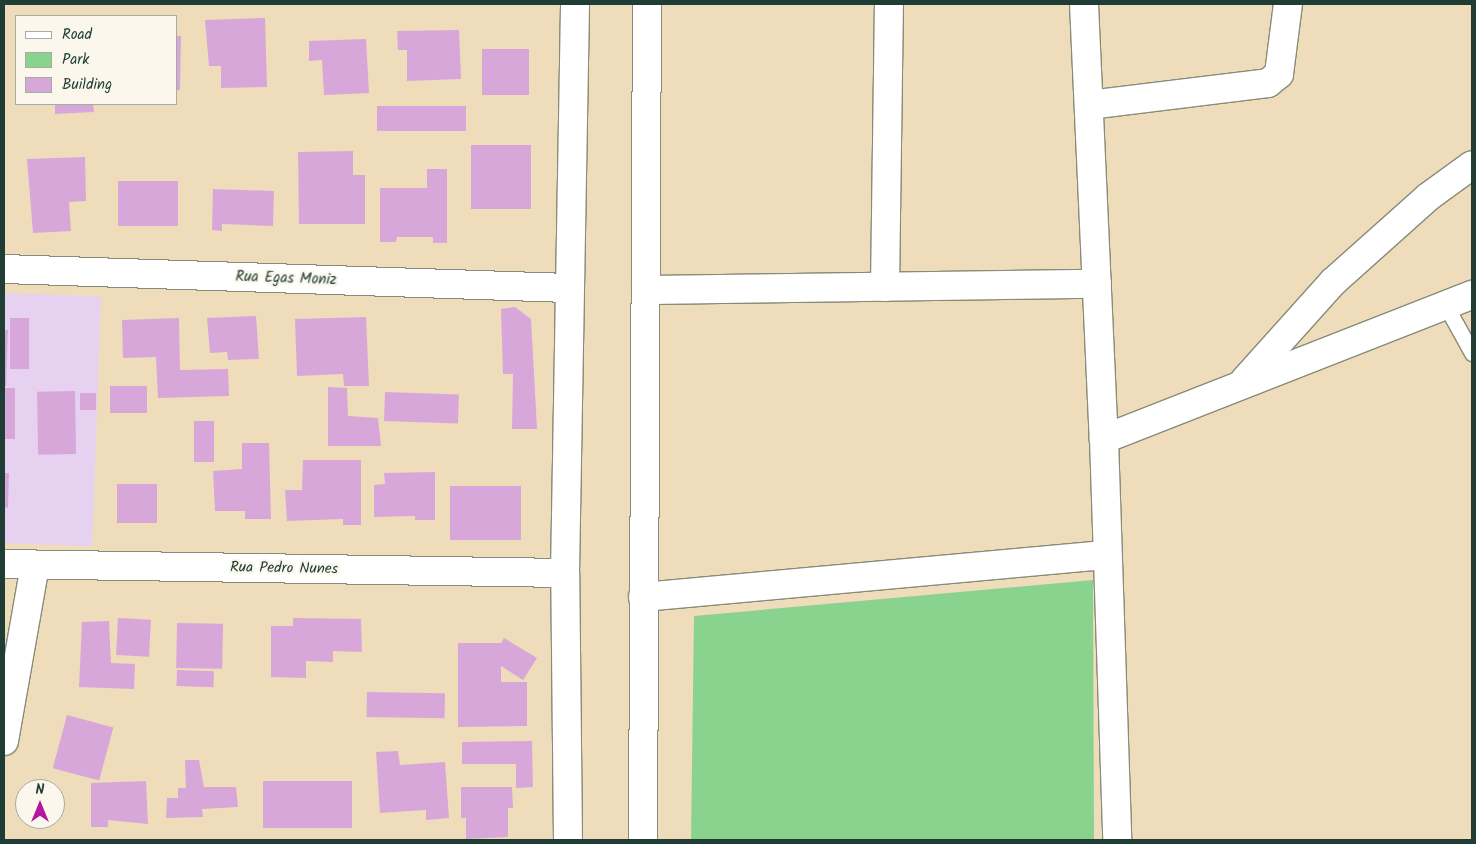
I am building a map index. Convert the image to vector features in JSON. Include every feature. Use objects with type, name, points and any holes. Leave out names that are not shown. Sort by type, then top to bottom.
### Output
[{"type":"street","points":[[568,840],[565,573],[568,288],[575,4]]},
{"type":"street","points":[[643,840],[647,4]]},
{"type":"street","points":[[885,287],[889,4]]},
{"type":"street","points":[[1084,4],[1104,439],[1117,840]]},
{"type":"street","points":[[1088,105],[1268,83],[1279,74],[1288,4]]},
{"type":"street","points":[[1242,383],[1332,282],[1428,197],[1472,165]]},
{"type":"street","name":"Rua Egas Moniz","points":[[4,269],[568,288]]},
{"type":"street","points":[[646,290],[1097,284]]},
{"type":"street","points":[[1104,439],[1242,383],[1472,295]]},
{"type":"street","points":[[643,597],[1107,555]]},
{"type":"street","name":"Rua Pedro Nunes","points":[[4,564],[35,566],[565,573]]},
{"type":"street","points":[[4,741],[35,566]]},
{"type":"lane","points":[[1446,306],[1472,353]]},
{"type":"shaded area","points":[[4,293],[101,296],[92,546],[4,543]]},
{"type":"green space","points":[[1093,580],[1094,840],[691,840],[694,616]]},
{"type":"building","points":[[265,18],[267,87],[221,88],[221,66],[209,66],[205,20]]},
{"type":"building","points":[[459,30],[461,79],[407,81],[407,50],[398,50],[397,31]]},
{"type":"building","points":[[178,36],[181,36],[180,90],[178,90]]},
{"type":"building","points":[[366,39],[369,93],[324,95],[322,60],[309,61],[309,41]]},
{"type":"building","points":[[482,49],[529,49],[529,95],[482,95]]},
{"type":"building","points":[[55,105],[93,105],[94,112],[55,114]]},
{"type":"building","points":[[377,106],[466,106],[466,131],[377,131]]},
{"type":"building","points":[[471,145],[531,145],[531,209],[471,209]]},
{"type":"building","points":[[353,151],[353,175],[365,175],[365,224],[299,224],[298,152]]},
{"type":"building","points":[[85,157],[86,201],[69,202],[71,231],[33,233],[27,159]]},
{"type":"building","points":[[427,169],[447,169],[447,243],[433,243],[433,237],[397,237],[396,242],[380,242],[380,188],[427,188]]},
{"type":"building","points":[[118,181],[178,181],[178,226],[118,226]]},
{"type":"building","points":[[213,189],[274,191],[273,226],[222,224],[222,231],[212,230]]},
{"type":"building","points":[[515,307],[531,319],[537,429],[512,429],[513,374],[503,374],[501,309]]},
{"type":"building","points":[[256,316],[259,359],[228,360],[227,352],[210,353],[207,318]]},
{"type":"building","points":[[366,317],[369,386],[344,386],[343,374],[297,376],[295,319]]},
{"type":"building","points":[[10,318],[29,318],[29,369],[10,369]]},
{"type":"building","points":[[179,318],[180,370],[228,369],[229,396],[158,398],[156,357],[123,358],[122,320]]},
{"type":"building","points":[[4,330],[8,330],[6,386],[4,386]]},
{"type":"building","points":[[110,386],[147,386],[147,413],[110,413]]},
{"type":"building","points":[[328,387],[347,388],[348,416],[378,418],[381,446],[328,446]]},
{"type":"building","points":[[4,388],[15,388],[15,439],[4,439]]},
{"type":"building","points":[[75,391],[76,454],[38,455],[37,392]]},
{"type":"building","points":[[385,392],[459,395],[458,424],[384,421]]},
{"type":"building","points":[[80,393],[96,393],[96,410],[80,410]]},
{"type":"building","points":[[194,421],[214,421],[214,462],[194,462]]},
{"type":"building","points":[[242,443],[269,443],[271,519],[245,519],[245,511],[215,511],[213,471],[242,469]]},
{"type":"building","points":[[303,460],[361,460],[361,525],[343,525],[343,519],[287,521],[285,490],[302,490]]},
{"type":"building","points":[[435,472],[435,520],[415,520],[415,516],[374,517],[374,485],[385,484],[384,473]]},
{"type":"building","points":[[4,473],[9,473],[8,508],[4,507]]},
{"type":"building","points":[[117,484],[157,484],[157,523],[117,523]]},
{"type":"building","points":[[450,486],[521,486],[521,540],[450,540]]},
{"type":"building","points":[[118,618],[151,620],[149,657],[116,655]]},
{"type":"building","points":[[293,618],[361,619],[362,652],[333,651],[333,662],[306,661],[306,678],[271,677],[271,626],[293,626]]},
{"type":"building","points":[[109,621],[111,663],[135,664],[134,689],[79,687],[82,622]]},
{"type":"building","points":[[177,623],[223,624],[222,669],[176,668]]},
{"type":"building","points":[[504,638],[537,658],[523,680],[501,666],[501,682],[527,682],[527,726],[458,727],[458,643],[501,643]]},
{"type":"building","points":[[177,670],[214,671],[213,687],[176,686]]},
{"type":"building","points":[[367,692],[445,693],[445,718],[367,717]]},
{"type":"building","points":[[67,715],[113,727],[99,781],[53,768]]},
{"type":"building","points":[[532,741],[533,787],[516,788],[516,764],[462,764],[462,742]]},
{"type":"building","points":[[398,751],[400,765],[445,762],[449,818],[426,820],[426,810],[380,813],[376,752]]},
{"type":"building","points":[[185,760],[199,760],[204,787],[236,787],[238,807],[202,809],[203,817],[166,818],[167,798],[178,798],[178,788],[186,788]]},
{"type":"building","points":[[146,781],[148,824],[108,820],[108,827],[91,827],[91,783]]},
{"type":"building","points":[[263,781],[352,781],[352,828],[263,828]]},
{"type":"building","points":[[461,787],[512,787],[513,808],[508,808],[508,837],[466,839],[466,818],[461,818]]}]
